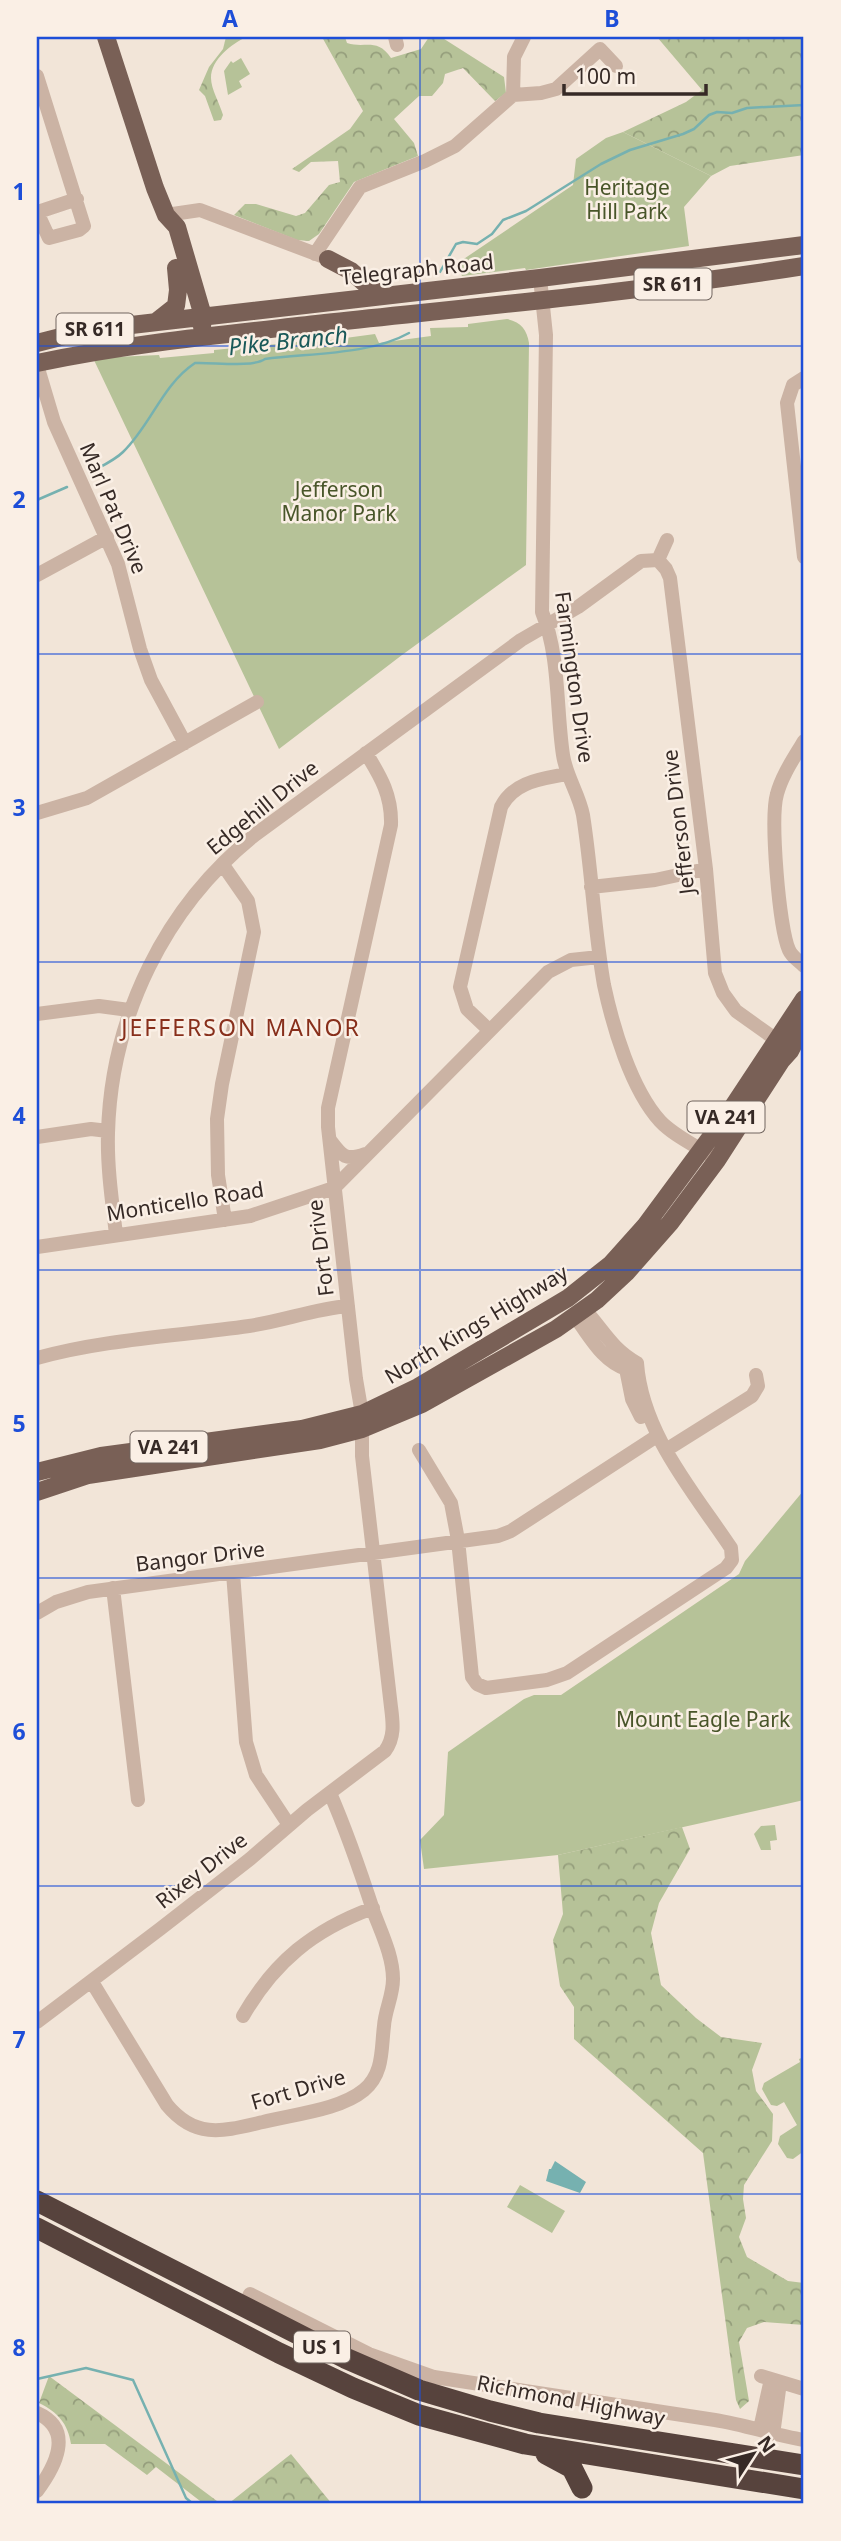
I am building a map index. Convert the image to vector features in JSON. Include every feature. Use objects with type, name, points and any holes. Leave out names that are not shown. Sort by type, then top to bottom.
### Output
[{"type":"highway","name":"Richmond Highway","points":[[37,2201],[345,2358],[419,2390],[490,2411],[621,2438],[804,2465]]},
{"type":"highway","name":"US 1","points":[[37,2228],[279,2353],[419,2415],[525,2444],[804,2488]]},
{"type":"highway","points":[[525,2444],[567,2463],[582,2488]]},
{"type":"main road","points":[[106,37],[126,103],[166,215],[177,227],[182,268],[198,317],[201,337]]},
{"type":"main road","name":"Telegraph Road","points":[[37,343],[88,330],[804,245]]},
{"type":"main road","points":[[322,257],[351,271],[370,288],[383,295]]},
{"type":"main road","points":[[322,257],[338,270],[342,279],[338,292],[327,302]]},
{"type":"main road","name":"Telegraph Road","points":[[37,364],[80,354],[201,337],[542,300],[804,266]]},
{"type":"main road","points":[[182,268],[205,294],[221,306],[240,309],[279,308]]},
{"type":"main road","points":[[156,322],[176,306],[182,268]]},
{"type":"main road","name":"North Kings Highway","points":[[784,1046],[804,999]]},
{"type":"main road","name":"North Kings Highway","points":[[37,1472],[101,1456],[336,1422],[362,1421],[422,1404],[580,1313],[626,1273],[670,1223],[710,1155],[784,1046],[804,1024]]},
{"type":"main road","name":"North Kings Highway","points":[[37,1492],[88,1475],[320,1440],[362,1421],[566,1299],[611,1264],[710,1155]]},
{"type":"main road","points":[[566,1299],[580,1313]]},
{"type":"street","points":[[513,95],[514,57],[522,37]]},
{"type":"street","points":[[166,215],[200,210],[322,257],[360,187],[425,161],[454,146],[513,95],[556,89],[600,49],[616,66]]},
{"type":"street","points":[[37,76],[40,95],[77,199],[84,228],[49,238],[38,212],[77,199]]},
{"type":"street","name":"Farmington Drive","points":[[540,278],[546,335],[542,612],[547,625],[567,774],[582,811],[599,957],[610,1011],[643,1098],[667,1127],[710,1155]]},
{"type":"street","name":"Marl Pat Drive","points":[[37,364],[54,422],[122,575],[140,649],[151,680],[163,707],[185,743]]},
{"type":"street","points":[[804,378],[793,385],[787,399],[801,494],[804,557]]},
{"type":"street","points":[[37,575],[107,537]]},
{"type":"street","points":[[658,560],[667,540]]},
{"type":"street","name":"Edgehill Drive","points":[[116,1234],[109,1174],[108,1131],[115,1072],[129,1010],[169,931],[198,891],[256,834],[521,640],[578,607],[641,561],[658,560]]},
{"type":"street","name":"Jefferson Drive","points":[[658,560],[670,579],[706,869],[713,961],[720,988],[728,1001],[744,1019],[784,1046]]},
{"type":"street","points":[[37,813],[87,798],[257,702]]},
{"type":"street","points":[[804,741],[777,794],[774,829],[786,938],[794,957],[804,966]]},
{"type":"street","name":"Fort Drive","points":[[366,753],[380,774],[389,796],[391,825],[328,1108],[334,1188],[362,1421],[364,1469],[393,1726],[388,1747]]},
{"type":"street","points":[[489,1030],[467,1009],[460,987],[501,807],[519,787],[567,774]]},
{"type":"street","points":[[223,864],[248,901],[254,932],[252,952],[222,1084],[218,1119],[218,1175],[225,1220]]},
{"type":"street","points":[[592,887],[655,880],[706,869]]},
{"type":"street","name":"Monticello Road","points":[[37,1247],[250,1216],[334,1188],[554,967],[571,960],[599,957]]},
{"type":"street","points":[[37,1014],[99,1006],[129,1010]]},
{"type":"street","points":[[37,1137],[91,1129],[108,1131]]},
{"type":"street","points":[[329,1139],[342,1155],[353,1158],[365,1154]]},
{"type":"street","points":[[37,1358],[90,1347],[253,1326],[327,1307],[348,1306]]},
{"type":"street","points":[[419,1450],[451,1503],[458,1541],[471,1668],[477,1684],[486,1688],[558,1677],[731,1564],[731,1548],[656,1433],[638,1413],[632,1399],[631,1366],[615,1365],[604,1356],[580,1313]]},
{"type":"street","points":[[666,1450],[752,1396],[758,1386],[756,1375]]},
{"type":"street","name":"Bangor Drive","points":[[37,1613],[62,1599],[113,1588],[498,1536],[511,1531],[656,1433]]},
{"type":"street","points":[[233,1573],[246,1742],[257,1775],[289,1825]]},
{"type":"street","points":[[113,1588],[138,1800]]},
{"type":"street","name":"Rixey Drive","points":[[37,2022],[92,1982],[388,1747]]},
{"type":"street","name":"Fort Drive","points":[[92,1982],[167,2105],[183,2121],[203,2130],[222,2131],[332,2105],[365,2089],[381,2062],[384,2025],[393,1979],[390,1959],[330,1793]]},
{"type":"street","points":[[243,2016],[270,1974],[290,1954],[319,1933],[373,1909]]},
{"type":"street","points":[[244,2307],[250,2294],[369,2354],[434,2377],[762,2430],[804,2440]]},
{"type":"street","points":[[762,2430],[769,2379]]},
{"type":"street","points":[[762,2430],[769,2379]]},
{"type":"street","points":[[769,2379],[804,2389]]},
{"type":"street","points":[[37,2413],[49,2420],[58,2434],[58,2450],[52,2468],[37,2491]]},
{"type":"green space","points":[[226,37],[246,37],[223,53],[212,71],[212,87],[223,115],[221,120],[214,121],[205,96],[199,90],[209,67],[223,49]]},
{"type":"green space","points":[[322,37],[345,37],[347,43],[353,45],[376,46],[391,58],[421,49],[429,37],[441,37],[504,77],[506,93],[495,101],[463,68],[445,74],[443,83],[432,96],[419,96],[394,119],[414,143],[418,156],[354,182],[319,234],[309,241],[297,240],[234,215],[245,204],[256,204],[296,216],[305,213],[329,185],[340,182],[338,161],[311,162],[299,172],[292,169],[350,129],[363,111]]},
{"type":"green space","points":[[657,37],[804,37],[804,155],[730,166],[711,176],[623,132],[686,102],[702,90]]},
{"type":"green space","points":[[241,58],[250,74],[239,81],[242,87],[228,95],[224,71],[231,61],[233,63]]},
{"type":"green space","name":"Heritage Hill Park","points":[[623,132],[711,176],[684,207],[689,246],[526,270],[462,276],[459,270],[446,271],[573,185],[576,159],[606,138]]},
{"type":"green space","name":"Jefferson Manor Park","points":[[507,319],[523,327],[529,343],[526,565],[279,749],[93,358],[159,355],[160,358],[375,334],[379,343],[431,336],[430,328],[468,327],[468,324]]},
{"type":"green space","name":"Mount Eagle Park","points":[[804,1490],[804,1800],[558,1855],[424,1869],[420,1840],[444,1815],[448,1752],[524,1699],[534,1695],[561,1695],[739,1574],[745,1561]]},
{"type":"green space","points":[[775,1825],[777,1840],[770,1841],[771,1850],[761,1850],[754,1834],[761,1826]]},
{"type":"green space","points":[[682,1827],[690,1849],[659,1903],[651,1933],[661,1985],[721,2037],[762,2043],[752,2070],[756,2091],[773,2114],[772,2141],[744,2185],[746,2218],[739,2237],[747,2257],[788,2281],[804,2283],[804,2325],[764,2322],[747,2328],[739,2342],[749,2401],[740,2409],[736,2400],[703,2153],[574,2039],[574,2007],[560,1986],[553,1940],[563,1914],[558,1855]]},
{"type":"green space","points":[[804,2057],[804,2151],[793,2159],[787,2158],[778,2144],[780,2136],[797,2125],[784,2102],[777,2106],[771,2105],[762,2089],[764,2083]]},
{"type":"green space","points":[[520,2185],[565,2211],[552,2233],[507,2207]]},
{"type":"green space","points":[[49,2376],[221,2504],[204,2504],[156,2467],[147,2475],[105,2444],[71,2444],[61,2419],[39,2403]]},
{"type":"green space","points":[[291,2454],[332,2504],[228,2504]]},
{"type":"water","points":[[555,2161],[586,2182],[580,2193],[546,2181],[549,2169]]},
{"type":"waterway","name":"Pike Branch","points":[[440,272],[456,244],[477,244],[492,234],[503,220],[526,211],[601,164],[630,150],[683,134],[717,112],[732,113],[747,108],[804,105]]},
{"type":"waterway","name":"Pike Branch","points":[[91,472],[123,452],[174,382],[195,363],[251,363],[265,359],[339,352],[376,346],[409,333]]},
{"type":"waterway","name":"Pike Branch","points":[[37,500],[67,487]]},
{"type":"waterway","points":[[37,2379],[86,2368],[133,2380],[186,2498],[193,2504]]},
{"type":"district","name":"JEFFERSON MANOR","points":[[241,1027]]}]
